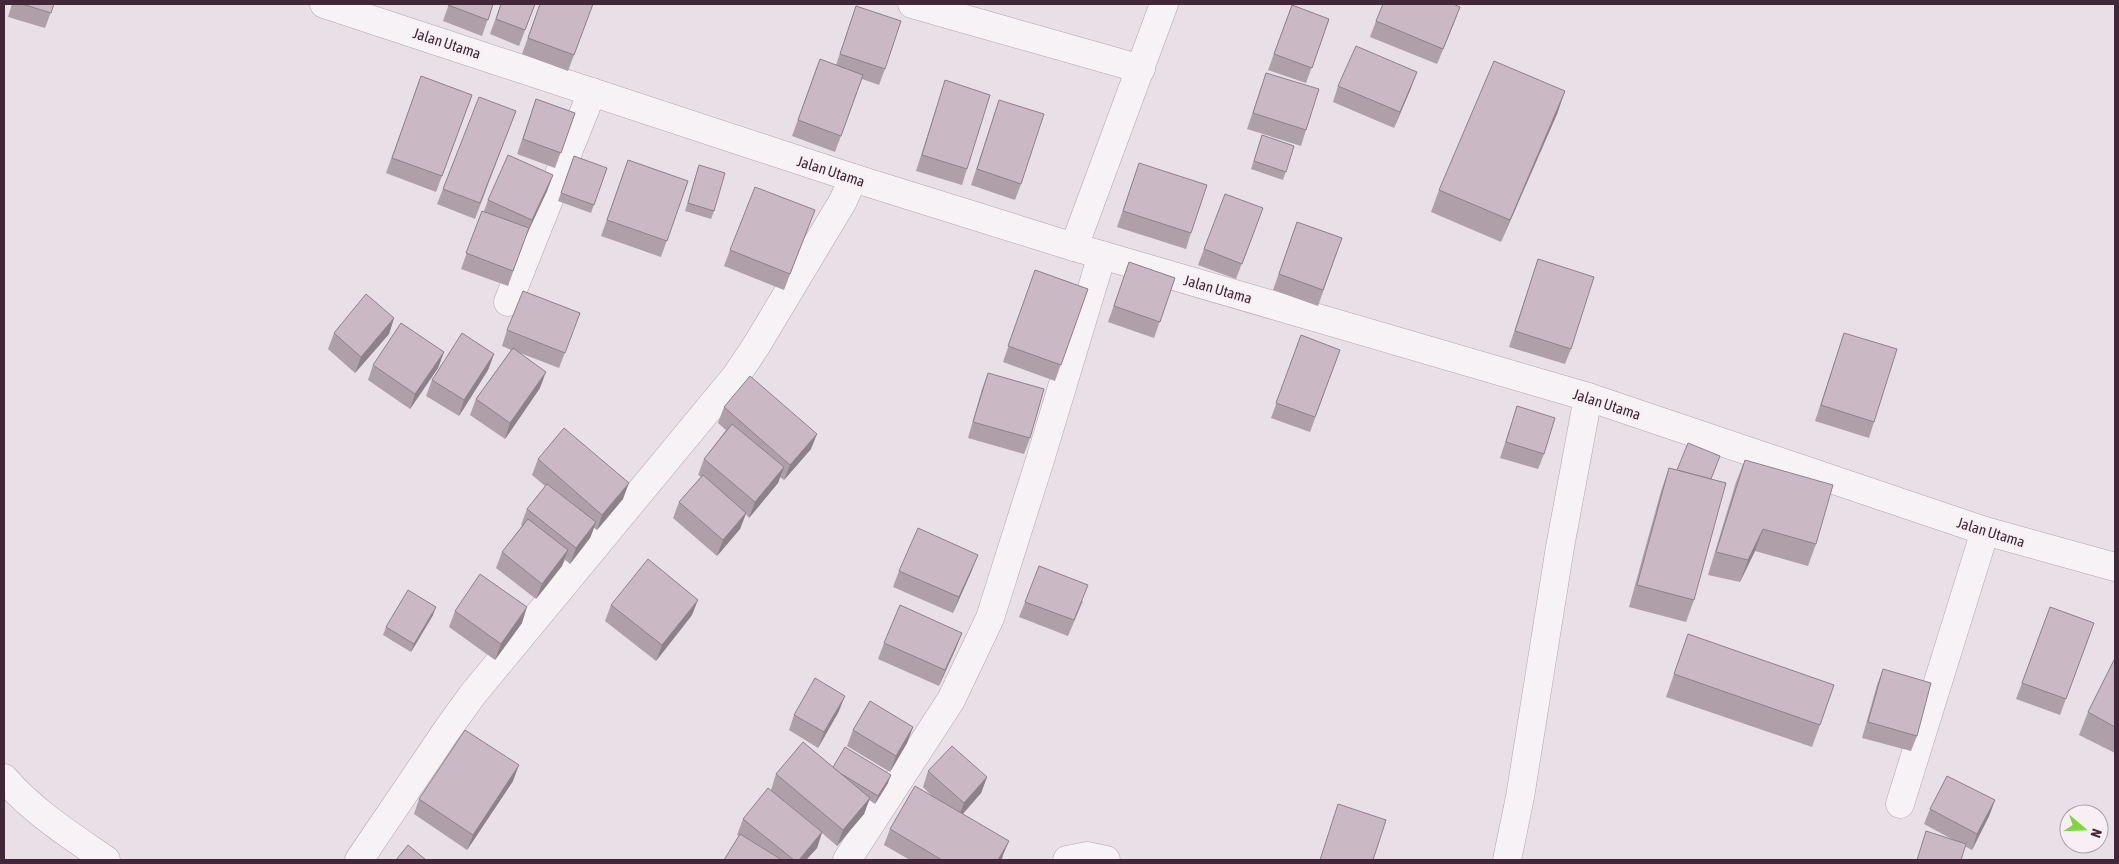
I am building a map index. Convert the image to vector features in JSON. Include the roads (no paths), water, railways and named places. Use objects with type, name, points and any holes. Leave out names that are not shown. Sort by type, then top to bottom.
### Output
[{"type":"street","name":"Jalan Utama","points":[[324,4],[853,178],[1074,247],[1588,397],[1985,531],[2115,567]]},
{"type":"street","points":[[912,4],[1141,68]]},
{"type":"street","points":[[1074,247],[1164,4]]},
{"type":"street","points":[[508,302],[592,92]]},
{"type":"street","points":[[359,860],[446,730],[473,694],[736,376],[838,209],[853,178]]},
{"type":"street","points":[[847,860],[951,700],[990,618],[1102,254]]},
{"type":"street","points":[[1506,860],[1520,797],[1560,548],[1588,397]]},
{"type":"street","points":[[1900,804],[1985,531]]},
{"type":"street","points":[[4,778],[35,808],[106,860]]},
{"type":"street","points":[[1067,860],[1087,856],[1106,860]]}]
